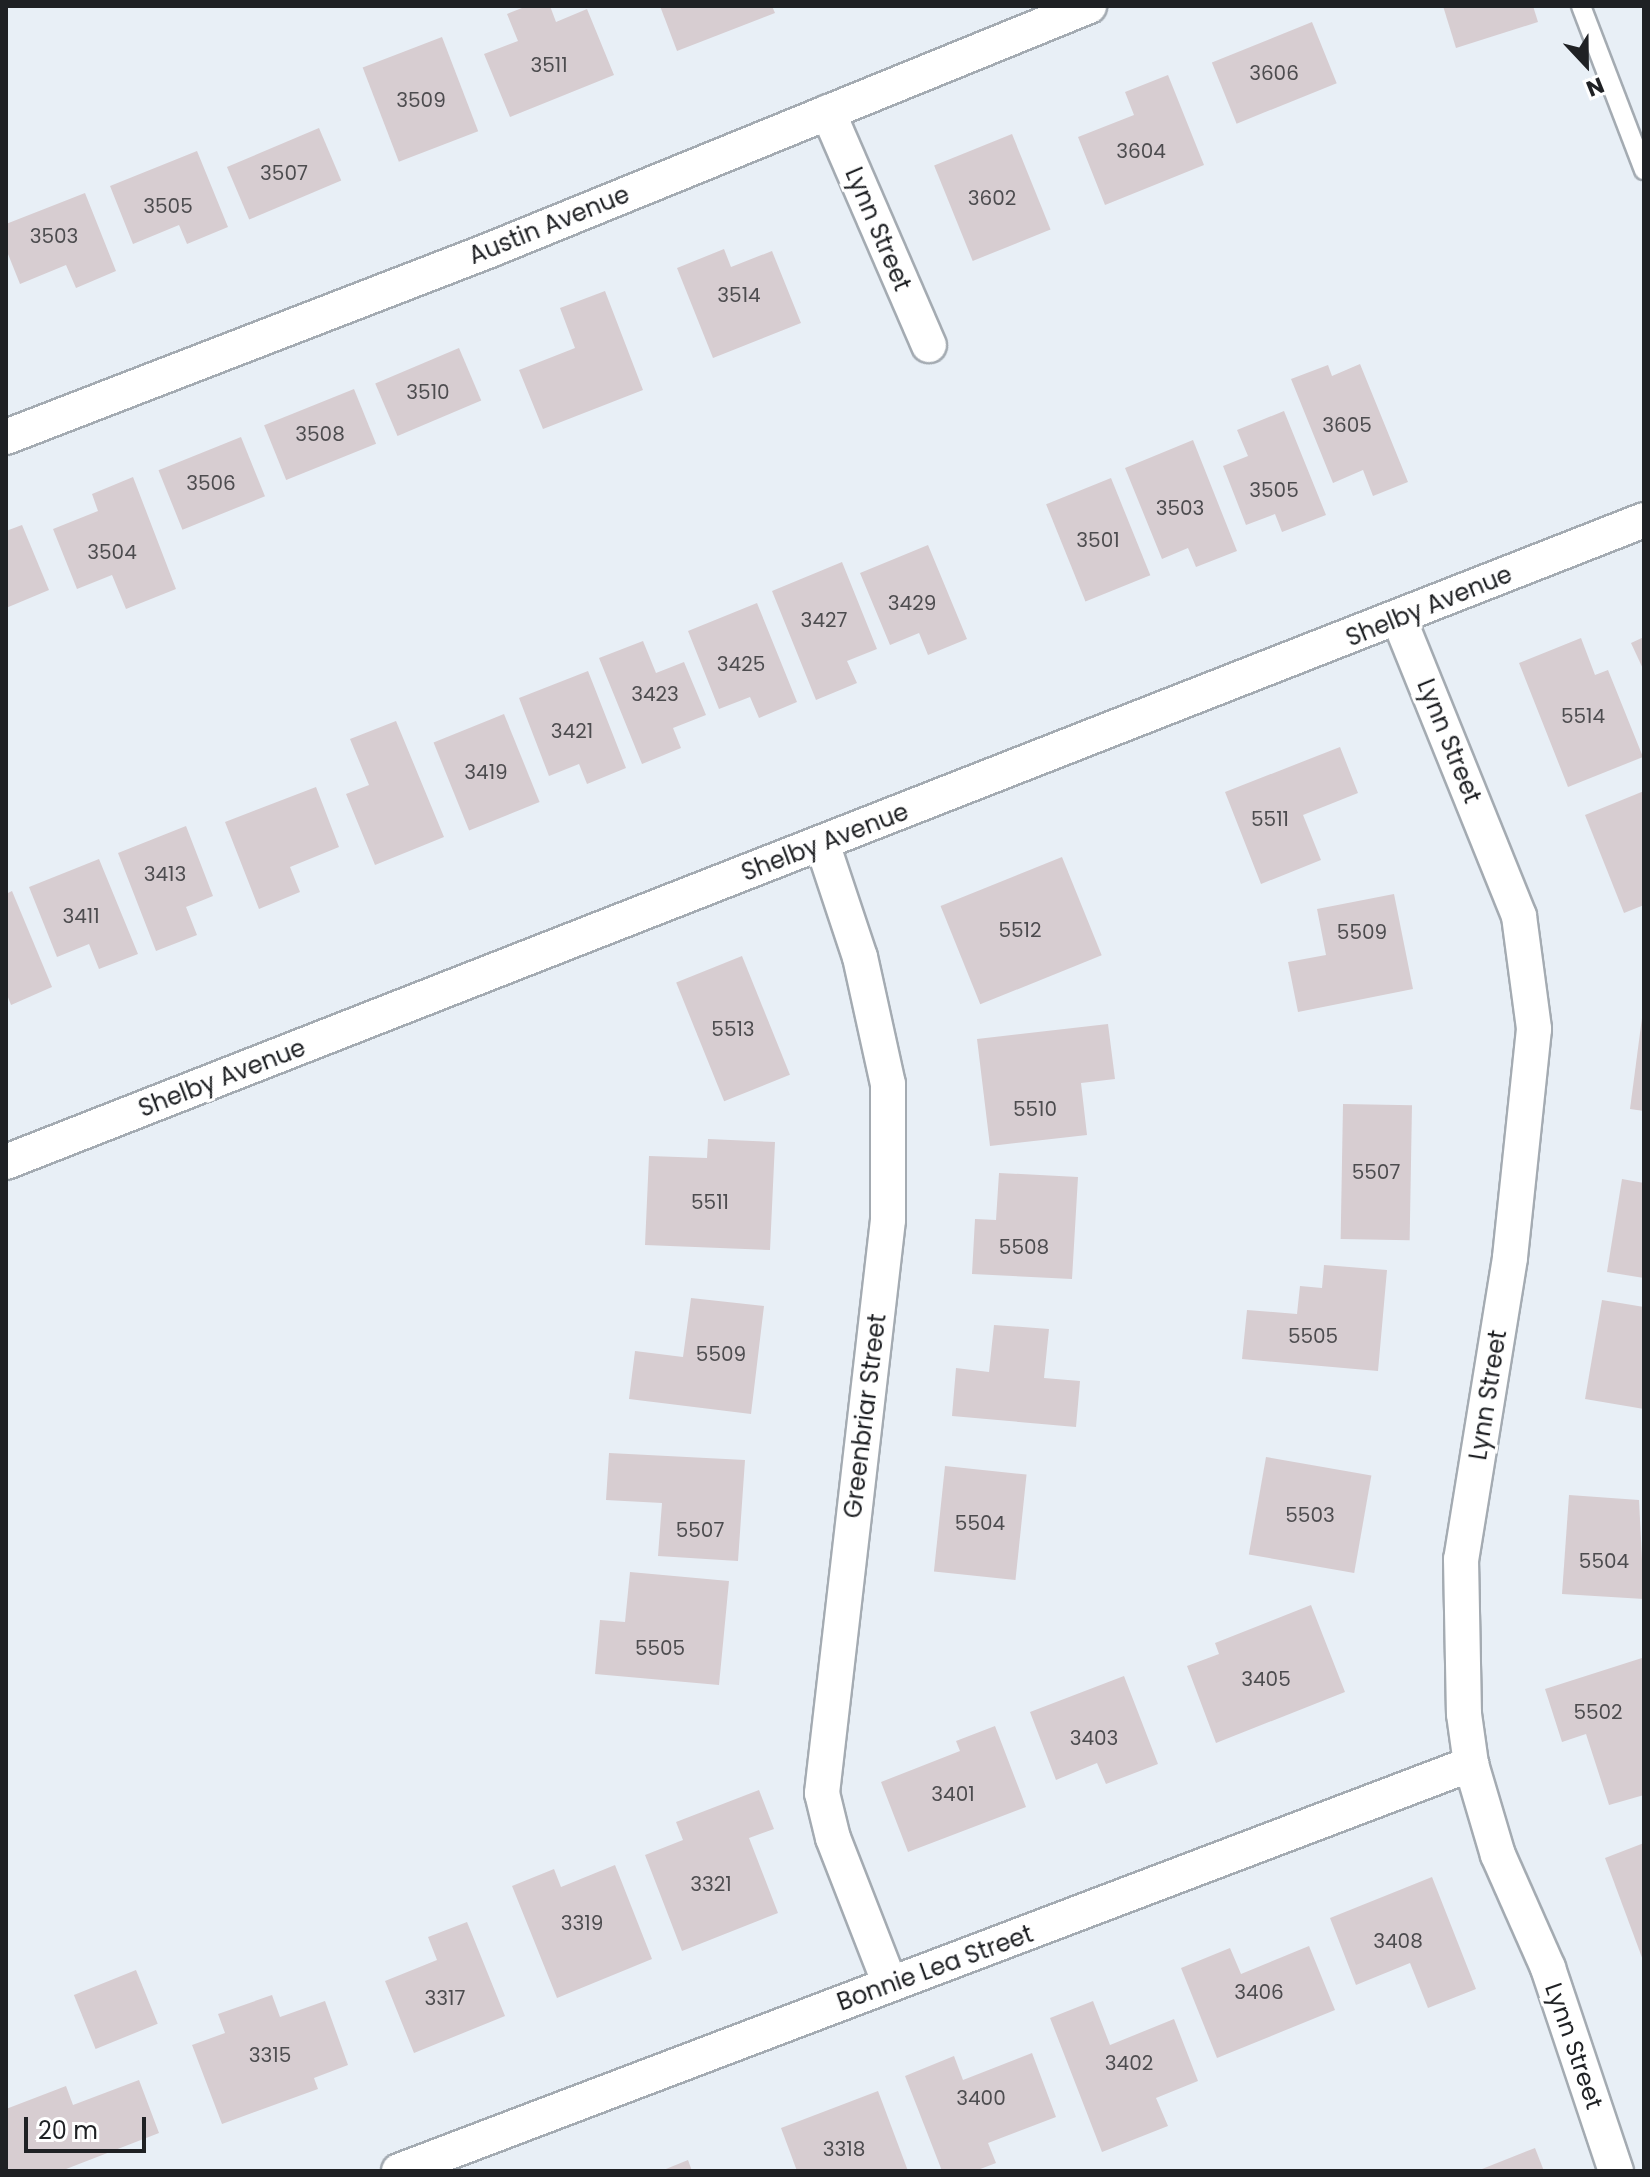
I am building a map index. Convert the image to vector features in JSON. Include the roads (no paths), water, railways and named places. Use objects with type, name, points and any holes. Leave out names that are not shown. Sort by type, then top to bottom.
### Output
[{"type":"street","name":"Austin Avenue","points":[[6,437],[1089,6]]},
{"type":"street","name":"Lynn Street","points":[[828,112],[929,345]]},
{"type":"street","name":"Shelby Avenue","points":[[6,1162],[1399,619],[1644,520]]},
{"type":"street","name":"Lynn Street","points":[[1399,619],[1519,916],[1534,1029],[1510,1258],[1461,1559],[1464,1714],[1471,1764],[1498,1855],[1548,1968],[1616,2171]]},
{"type":"street","name":"Greenbriar Street","points":[[822,843],[860,957],[888,1084],[888,1220],[822,1793],[833,1838],[890,1984]]},
{"type":"street","name":"Bonnie Lea Street","points":[[399,2171],[1471,1764]]},
{"type":"lane","points":[[1581,6],[1644,170]]}]
